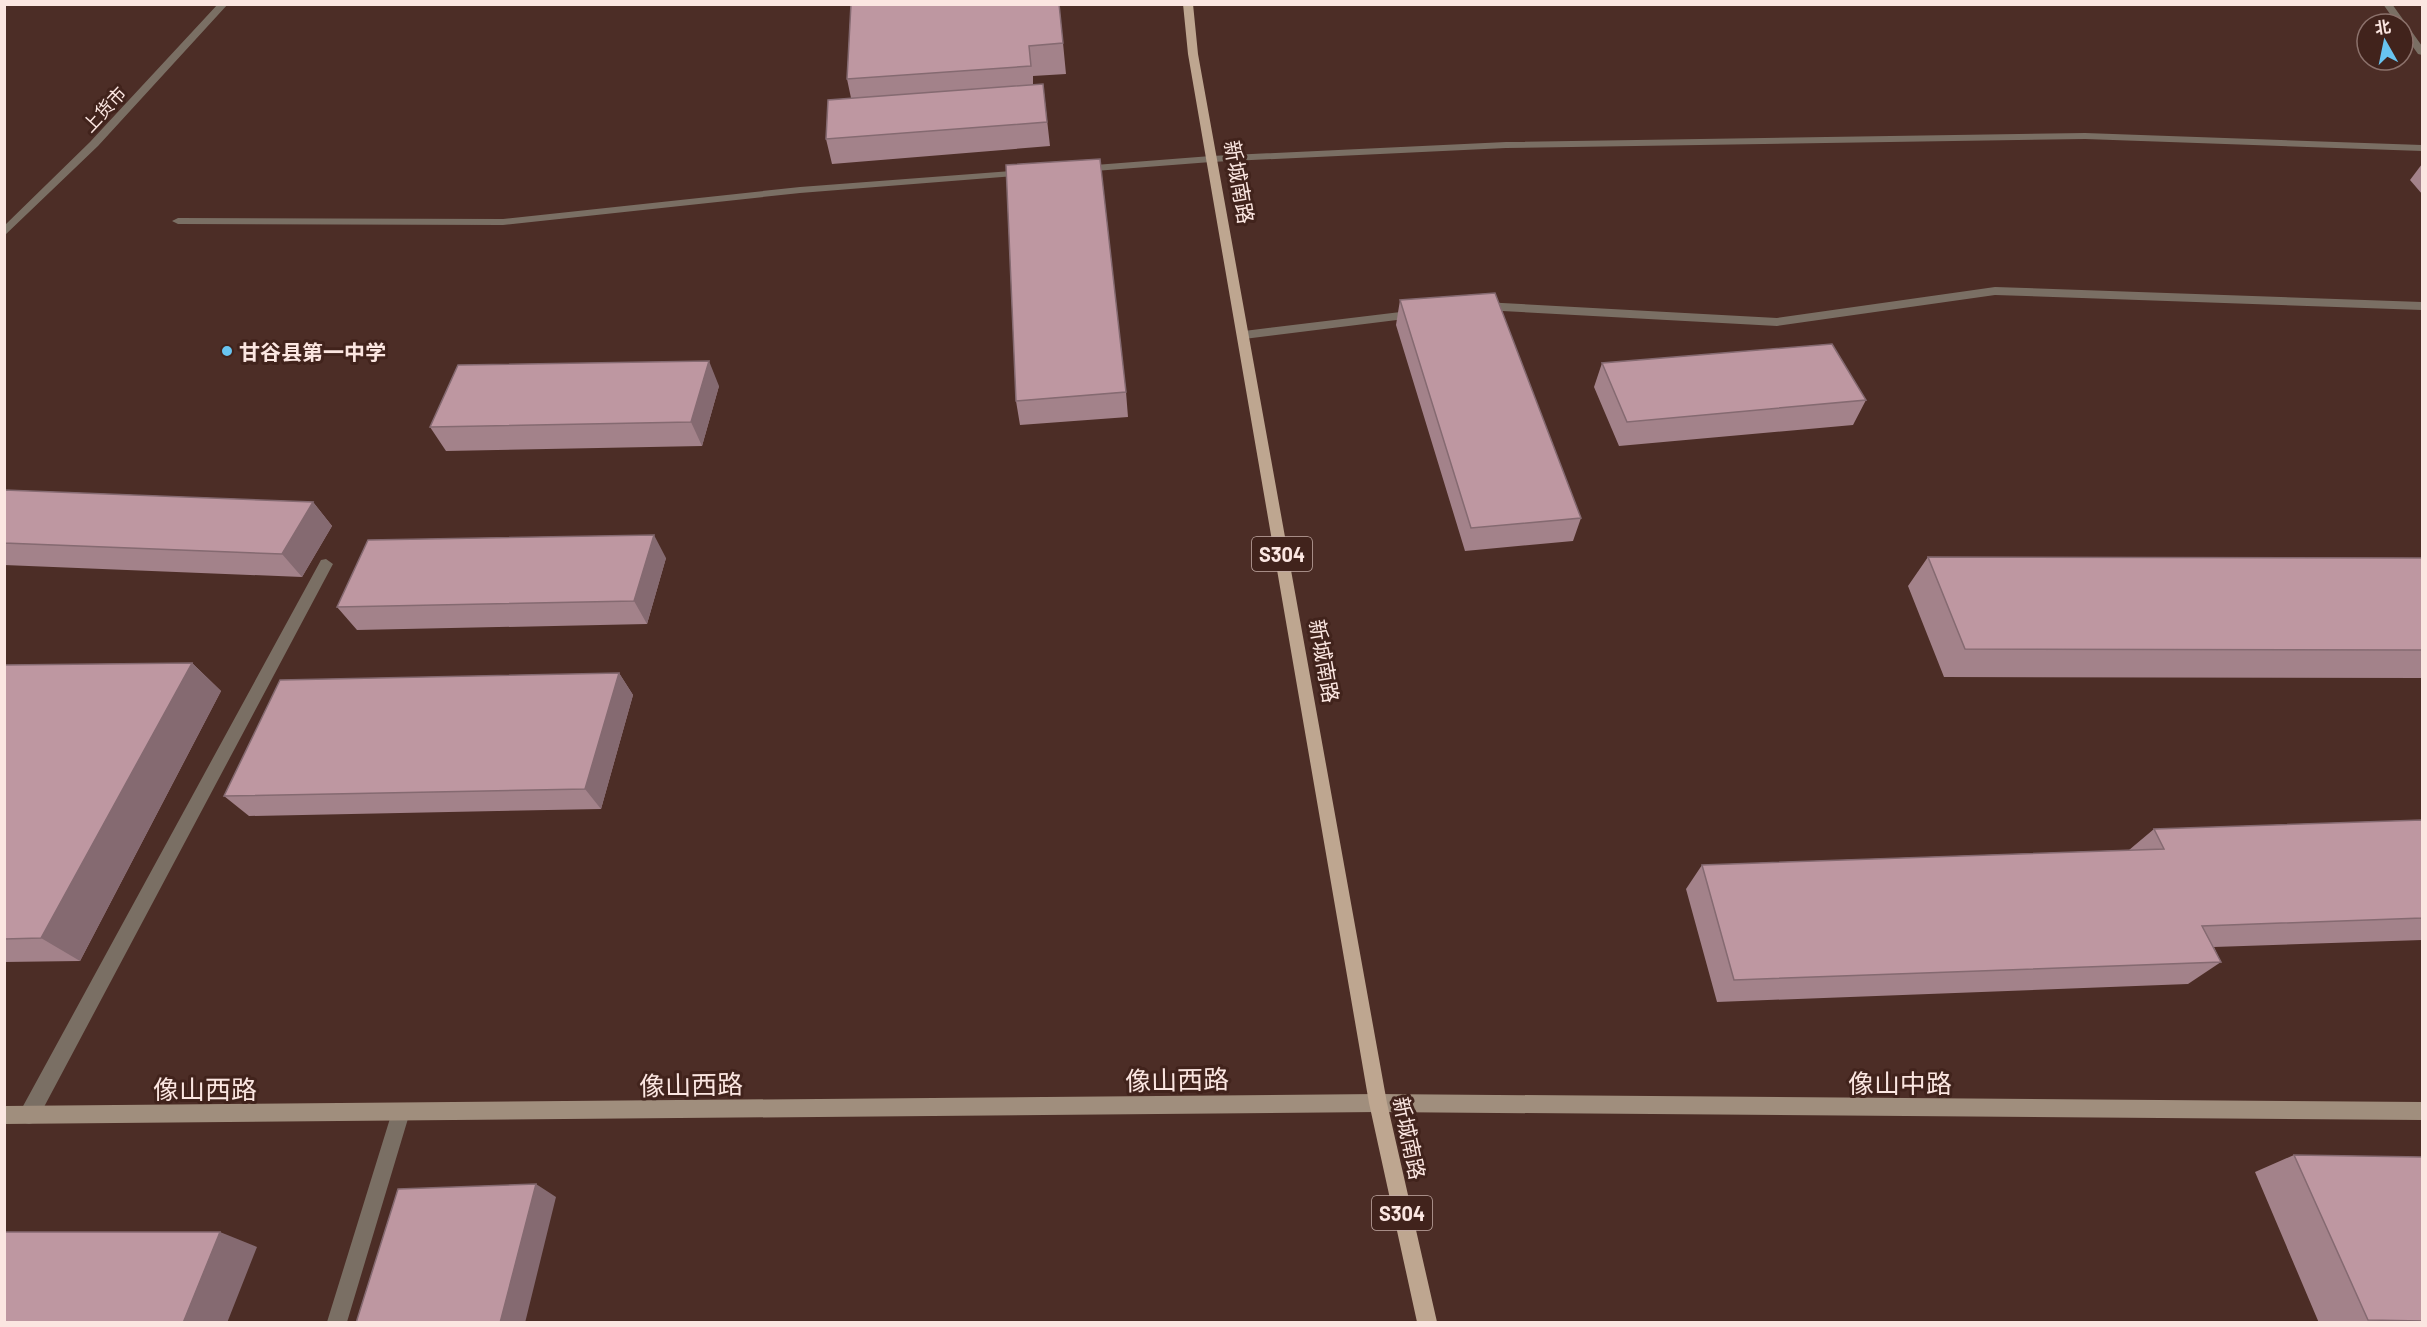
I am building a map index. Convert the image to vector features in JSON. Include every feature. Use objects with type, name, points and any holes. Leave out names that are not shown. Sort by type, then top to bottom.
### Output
[{"type":"main road","name":"新城南路","points":[[1188,4],[1193,54],[1211,159],[1244,335],[1378,1103],[1427,1323]]},
{"type":"main road","name":"像山中路","points":[[1378,1103],[2422,1111]]},
{"type":"main road","name":"像山西路","points":[[4,1115],[1378,1103]]},
{"type":"street","name":"上货市","points":[[4,233],[94,144],[224,4]]},
{"type":"street","points":[[1070,170],[1211,159],[1506,145],[2085,136],[2422,148]]},
{"type":"street","points":[[178,220],[503,222],[800,190],[1035,172]]},
{"type":"street","points":[[1466,308],[1489,306],[1777,322],[1995,291],[2422,306]]},
{"type":"street","points":[[1244,335],[1431,313]]},
{"type":"street","points":[[28,1115],[326,564]]},
{"type":"street","points":[[337,1323],[401,1112]]},
{"type":"building","points":[[851,4],[1059,4],[1063,43],[1029,46],[1031,66],[847,79]]},
{"type":"building","points":[[1043,84],[1047,122],[826,139],[828,100]]},
{"type":"building","points":[[1100,159],[1126,392],[1016,401],[1006,165]]},
{"type":"building","points":[[1495,293],[1581,518],[1471,528],[1400,300]]},
{"type":"building","points":[[1832,344],[1866,400],[1627,422],[1602,363]]},
{"type":"building","points":[[709,361],[691,422],[430,427],[458,365]]},
{"type":"building","points":[[4,490],[313,502],[282,554],[4,543]]},
{"type":"building","points":[[654,535],[634,601],[337,607],[368,540]]},
{"type":"building","points":[[1928,557],[2422,558],[2422,650],[1965,649]]},
{"type":"building","points":[[192,663],[41,938],[4,939],[4,665]]},
{"type":"building","points":[[619,673],[585,789],[224,796],[280,680]]},
{"type":"building","points":[[2422,820],[2422,918],[2202,926],[2221,962],[1734,980],[1702,865],[2164,849],[2154,829]]},
{"type":"building","points":[[2294,1155],[2422,1157],[2422,1321],[2368,1320]]},
{"type":"building","points":[[536,1184],[500,1323],[356,1323],[398,1189]]},
{"type":"building","points":[[4,1232],[220,1232],[183,1323],[4,1323]]},
{"type":"place","name":"甘谷县第一中学","points":[[227,351]]}]
